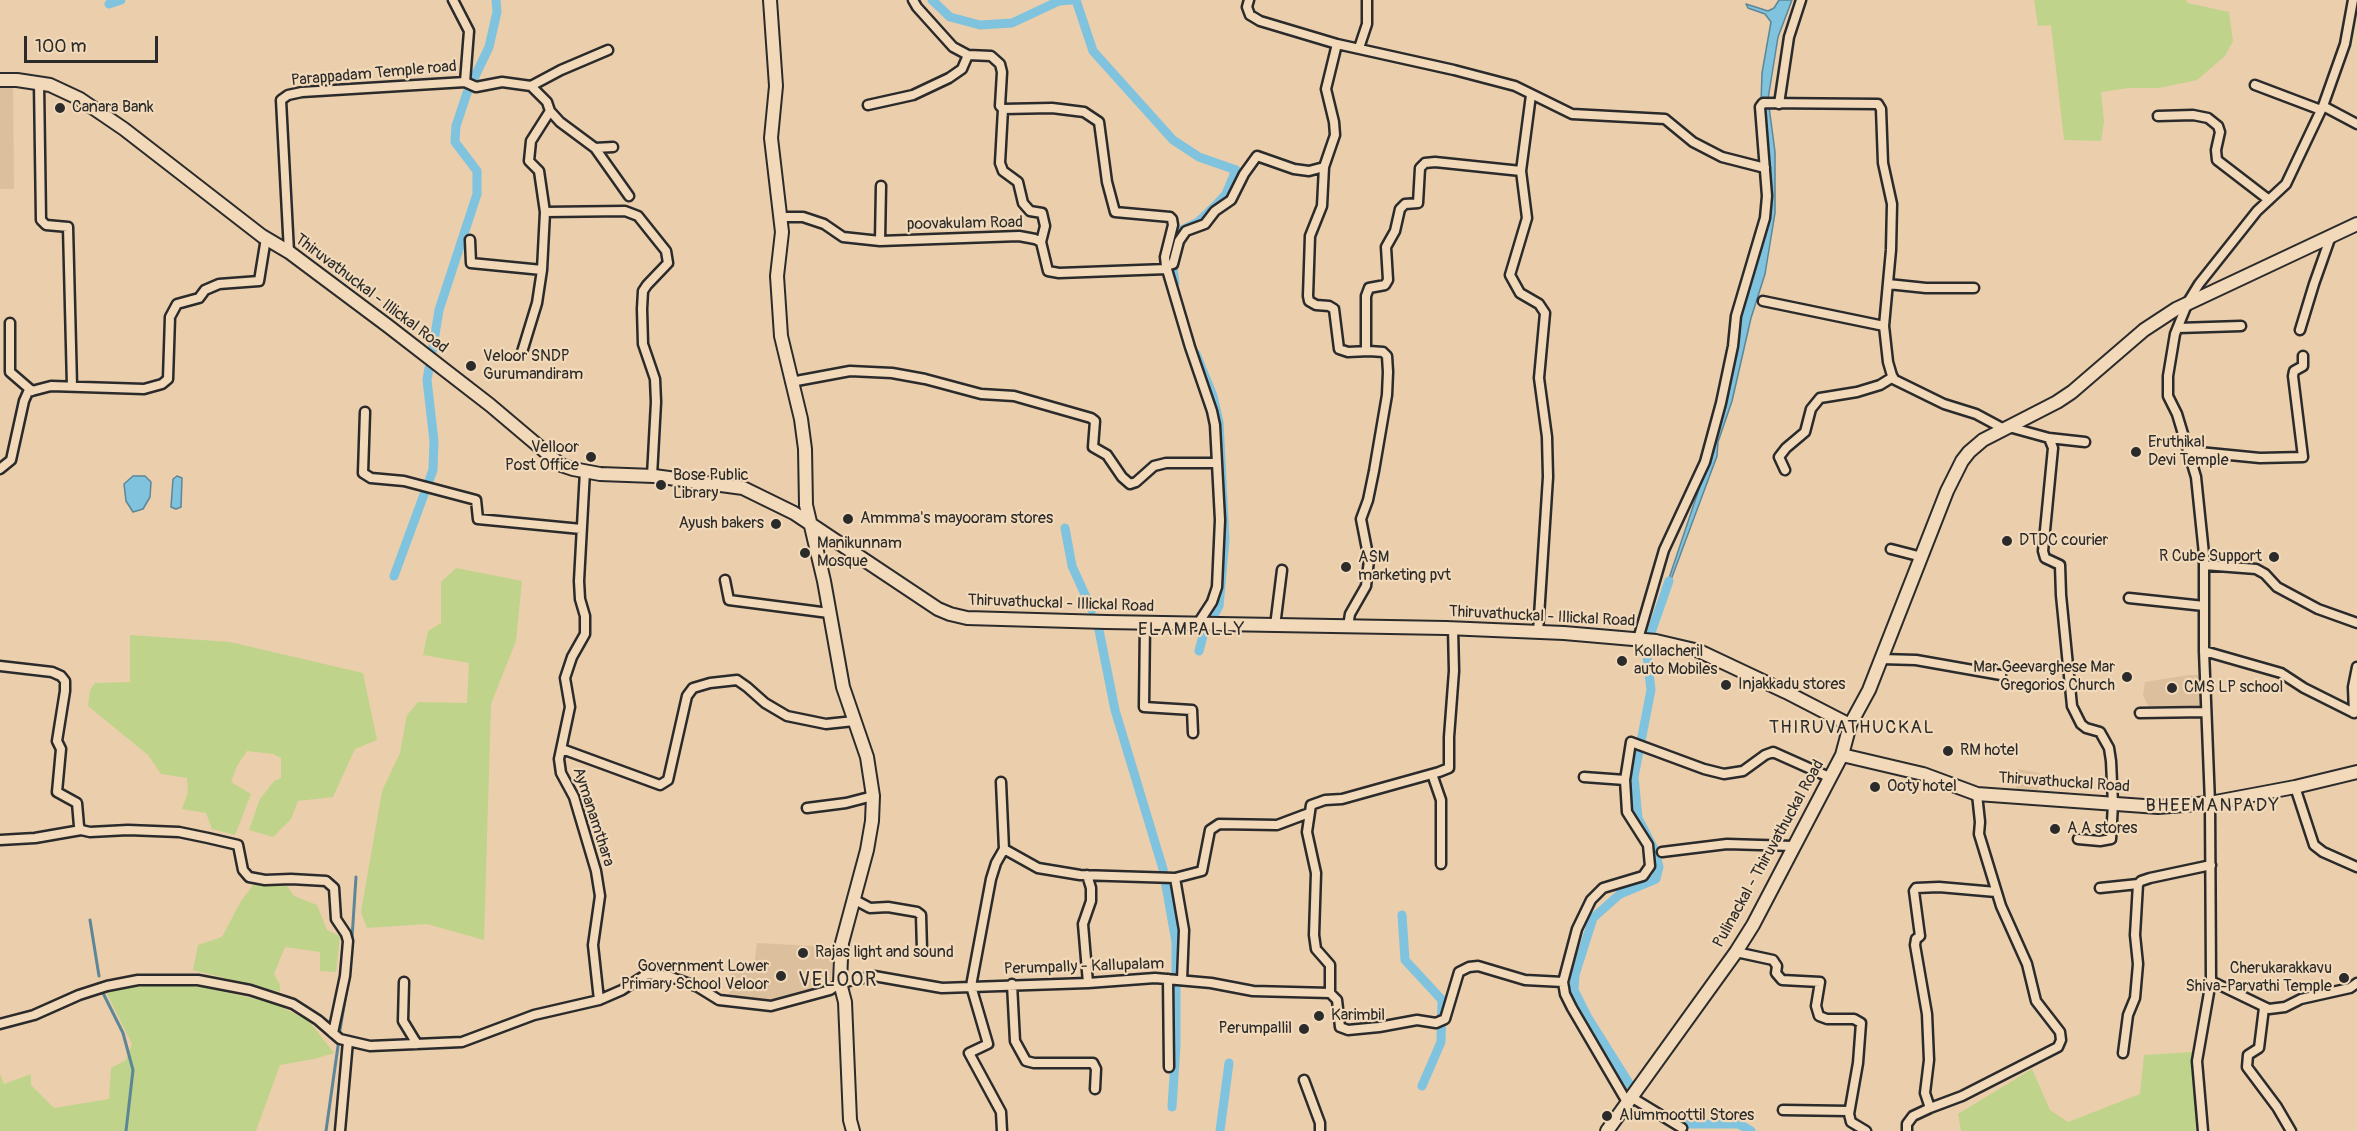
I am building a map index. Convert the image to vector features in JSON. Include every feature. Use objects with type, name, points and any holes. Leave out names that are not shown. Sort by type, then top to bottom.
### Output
[{"type":"main road","points":[[770,0],[776,87],[771,138],[782,217],[777,276],[781,336],[801,419],[805,450],[806,505],[824,580],[843,687],[867,757],[873,796],[872,821],[843,943],[840,983],[845,1002],[850,1120],[853,1131]]},
{"type":"main road","name":"Thiruvathuckal - Illickal Road","points":[[0,80],[50,85],[89,105],[474,392],[553,459],[573,469],[585,471],[713,482],[743,488],[768,499],[810,524],[938,609],[950,614],[967,618],[1206,625],[1453,628],[1640,639],[1699,651],[1796,696],[1850,725]]},
{"type":"main road","name":"Pulinackal - Thiruvathuckal Road","points":[[1607,1131],[1753,925],[1842,755],[1850,725],[1881,659],[1947,491],[1962,461],[1983,440],[2072,392],[2144,330],[2188,302],[2357,224]]},
{"type":"main road","name":"Thiruvathuckal Road","points":[[1842,755],[1923,774],[1977,794],[2158,807],[2210,803],[2295,787],[2357,772]]},
{"type":"street","name":"Parappadam Temple road","points":[[289,252],[281,100],[290,94],[302,92],[466,83],[469,31],[453,0]]},
{"type":"street","points":[[913,0],[921,12],[953,46],[968,55],[992,56],[1000,64],[1002,72],[1000,106],[1003,109],[1000,163],[1003,171],[1018,182],[1023,203],[1030,211],[1042,213],[1045,226],[1041,242]]},
{"type":"street","points":[[1249,0],[1247,7],[1250,15],[1260,21],[1336,44],[1465,72],[1515,86],[1572,114],[1665,119],[1693,142],[1722,158],[1765,168]]},
{"type":"street","points":[[1359,48],[1367,24],[1367,0]]},
{"type":"street","points":[[1771,104],[1801,0]]},
{"type":"street","points":[[2203,1131],[2197,1060],[2211,981],[2210,803],[2204,651],[2204,565],[2196,477],[2177,414],[2168,396],[2168,376],[2178,328],[2188,302],[2199,284],[2257,211],[2286,184],[2322,108],[2345,44],[2352,0]]},
{"type":"street","points":[[1336,44],[1326,89],[1335,135],[1324,167],[1322,206],[1310,236],[1308,296],[1309,301],[1334,309],[1339,349],[1383,352],[1387,356],[1387,395],[1368,500],[1361,519],[1368,560],[1366,586],[1350,614],[1348,626]]},
{"type":"street","points":[[531,86],[608,50]]},
{"type":"street","points":[[868,105],[891,102],[913,95],[949,78],[962,69],[968,55]]},
{"type":"street","points":[[466,83],[476,87],[502,82],[531,86],[541,93],[550,111],[560,122],[595,148],[629,196]]},
{"type":"street","points":[[39,83],[41,219],[46,225],[68,227],[72,386]]},
{"type":"street","points":[[2255,85],[2322,108],[2357,124]]},
{"type":"street","points":[[1531,95],[1521,171],[1527,218],[1510,277],[1520,292],[1542,306],[1545,313],[1539,378],[1547,437],[1548,477],[1538,632]]},
{"type":"street","points":[[1640,639],[1664,550],[1705,462],[1719,413],[1733,346],[1736,316],[1765,218],[1767,196],[1760,106],[1771,104],[1878,104],[1881,109],[1883,162],[1892,204],[1884,326],[1888,362],[1893,378],[1944,404],[1976,414],[2006,428],[2049,438],[2085,442]]},
{"type":"street","points":[[1003,109],[1052,108],[1084,112],[1100,122],[1107,182],[1115,212],[1172,219],[1173,225],[1165,257],[1190,347],[1212,411],[1220,520],[1217,587],[1206,625]]},
{"type":"street","points":[[522,352],[537,303],[542,270],[545,212],[539,171],[529,161],[531,141],[550,111]]},
{"type":"street","points":[[2158,116],[2193,115],[2208,118],[2220,129],[2217,160],[2269,200]]},
{"type":"street","points":[[595,148],[613,147]]},
{"type":"street","points":[[1168,266],[1186,231],[1205,224],[1215,211],[1231,200],[1244,174],[1257,156],[1294,169],[1309,171],[1324,167]]},
{"type":"street","points":[[1366,351],[1366,296],[1369,288],[1385,285],[1388,280],[1386,247],[1395,231],[1400,209],[1405,204],[1418,203],[1420,168],[1425,163],[1435,162],[1521,171]]},
{"type":"street","points":[[880,241],[881,186]]},
{"type":"street","points":[[545,212],[626,211],[638,216],[666,251],[668,263],[643,291],[643,344],[655,378],[656,390],[652,476]]},
{"type":"street","name":"poovakulam Road","points":[[782,217],[803,217],[824,224],[843,237],[880,241],[1019,236],[1035,239],[1041,242],[1048,271],[1059,273],[1168,266]]},
{"type":"street","points":[[2300,330],[2331,235]]},
{"type":"street","points":[[0,469],[11,460],[28,392],[51,386],[144,389],[162,384],[168,379],[170,317],[177,304],[199,298],[205,290],[219,284],[259,281],[266,238]]},
{"type":"street","points":[[470,240],[471,263],[542,270]]},
{"type":"street","points":[[1888,284],[1926,288],[1974,288]]},
{"type":"street","points":[[1763,301],[1884,326]]},
{"type":"street","points":[[10,323],[10,372],[32,391]]},
{"type":"street","points":[[2178,328],[2241,326]]},
{"type":"street","points":[[2189,451],[2260,458],[2303,457],[2293,376],[2294,371],[2303,366],[2303,356]]},
{"type":"street","points":[[791,382],[850,371],[892,373],[981,394],[1014,396],[1091,418],[1095,421],[1093,447],[1107,455],[1122,477],[1130,484],[1136,482],[1154,466],[1166,463],[1216,464]]},
{"type":"street","points":[[1785,470],[1779,457],[1805,432],[1811,409],[1820,398],[1857,392],[1880,385],[1893,378]]},
{"type":"street","points":[[364,412],[363,473],[371,478],[404,481],[476,500],[478,519],[580,530]]},
{"type":"street","points":[[2049,438],[2053,448],[2043,551],[2045,558],[2060,565],[2072,706],[2077,720],[2086,728],[2100,732],[2109,748],[2113,772],[2111,840],[2078,839]]},
{"type":"street","name":"Aymanamthara","points":[[585,471],[579,581],[580,599],[585,616],[585,634],[572,657],[565,678],[570,708],[559,759],[561,773],[577,807],[596,871],[600,896],[593,945],[599,999]]},
{"type":"street","points":[[1891,549],[1922,557]]},
{"type":"street","points":[[2204,565],[2256,569],[2265,574],[2277,587],[2318,609],[2357,623]]},
{"type":"street","points":[[1275,626],[1282,570]]},
{"type":"street","points":[[725,580],[729,600],[829,613]]},
{"type":"street","points":[[2129,598],[2204,606]]},
{"type":"street","points":[[1145,623],[1143,707],[1192,710],[1193,733]]},
{"type":"street","points":[[1453,628],[1454,671],[1449,768],[1311,805],[1307,832],[1316,873],[1314,935],[1316,949],[1330,965],[1330,993],[1336,999],[1340,1028],[1348,1030],[1379,1027],[1417,1020],[1436,1023],[1445,1019],[1459,972],[1469,967],[1478,966],[1525,980],[1563,982]]},
{"type":"street","points":[[2204,651],[2281,673],[2304,688],[2355,712],[2353,687],[2357,667]]},
{"type":"street","points":[[1881,659],[1916,660],[2001,675]]},
{"type":"street","points":[[0,666],[52,672],[61,676],[64,681],[65,691],[57,741],[61,749],[57,792],[77,803],[81,830]]},
{"type":"street","points":[[561,749],[660,785],[668,780],[687,696],[693,688],[728,681],[743,684],[765,703],[787,716],[826,724],[854,722]]},
{"type":"street","points":[[2140,713],[2206,711]]},
{"type":"street","points":[[1682,1128],[1633,1095],[1572,1008],[1565,994],[1563,982],[1576,929],[1591,900],[1603,888],[1643,876],[1650,866],[1648,845],[1627,812],[1625,780],[1631,742],[1704,769],[1734,774],[1743,771],[1765,754],[1773,752],[1829,777]]},
{"type":"street","points":[[1432,774],[1441,800],[1442,864]]},
{"type":"street","points":[[1584,777],[1625,780]]},
{"type":"street","points":[[1001,782],[1004,849],[991,879],[970,986],[988,1044],[969,1053],[1001,1112],[1002,1131]]},
{"type":"street","points":[[2295,787],[2314,845],[2323,852],[2357,867]]},
{"type":"street","points":[[1907,1131],[1907,1124],[1913,1116],[1962,1096],[2058,1047],[2061,1040],[2060,1032],[2036,1001],[2027,964],[1996,892],[1978,834],[1980,822],[1977,794]]},
{"type":"street","points":[[807,808],[846,803],[873,796]]},
{"type":"street","points":[[1004,849],[1038,868],[1087,874],[1168,878],[1202,871],[1210,830],[1219,824],[1277,825],[1309,813]]},
{"type":"street","points":[[0,840],[35,838],[81,830],[90,832],[128,830],[179,832],[238,845],[243,870],[249,877],[266,880],[326,881],[334,888],[336,919],[348,941],[345,976],[333,1033]]},
{"type":"street","points":[[1662,852],[1727,844],[1793,846]]},
{"type":"street","points":[[2100,888],[2138,884],[2150,878],[2211,865]]},
{"type":"street","points":[[1087,874],[1091,888],[1091,901],[1083,924],[1088,983]]},
{"type":"street","points":[[1168,878],[1184,930],[1182,980]]},
{"type":"street","points":[[2123,1053],[2128,1015],[2135,999],[2138,964],[2135,935],[2138,884]]},
{"type":"street","points":[[1930,1108],[1925,1093],[1929,1060],[1927,1014],[1915,945],[1916,939],[1920,936],[1914,891],[1917,888],[1939,887],[1996,892]]},
{"type":"street","points":[[855,900],[870,908],[888,907],[918,912],[921,915],[922,950]]},
{"type":"street","points":[[1736,952],[1773,960],[1777,966],[1776,973],[1782,980],[1820,982],[1816,1006],[1819,1016],[1827,1019],[1854,1019],[1861,1023],[1858,1063],[1849,1111],[1851,1122],[1866,1131]]},
{"type":"street","name":"Perumpally - Kallupalam","points":[[0,1024],[34,1015],[79,995],[120,982],[138,980],[186,979],[250,990],[286,1001],[318,1020],[340,1039],[370,1046],[462,1042],[534,1014],[599,999],[622,990],[647,974],[671,977],[698,987],[718,1000],[771,1006],[830,990],[840,983],[874,976],[942,988],[1088,983],[1143,978],[1182,980],[1253,991],[1330,993]]},
{"type":"street","points":[[1168,979],[1168,1067]]},
{"type":"street","points":[[2211,981],[2269,1009],[2285,1007],[2301,999],[2350,988],[2357,984]]},
{"type":"street","points":[[404,982],[403,1021],[417,1044]]},
{"type":"street","points":[[1012,984],[1015,1041],[1026,1060],[1034,1063],[1093,1063],[1096,1069],[1095,1089]]},
{"type":"street","points":[[2264,1008],[2259,1048],[2248,1056],[2247,1067],[2277,1107],[2291,1131]]},
{"type":"street","points":[[340,1131],[348,1041]]},
{"type":"street","points":[[1304,1080],[1320,1124],[1320,1131]]},
{"type":"street","points":[[1784,1110],[1849,1111]]},
{"type":"shaded area","points":[[0,83],[13,83],[14,189],[0,189]]},
{"type":"shaded area","name":"CMS LP school","points":[[2201,675],[2200,706],[2149,708],[2143,695],[2145,682]]},
{"type":"shaded area","points":[[2018,769],[2040,773],[2038,790],[2016,789]]},
{"type":"shaded area","name":"Government Lower Primary School Veloor","points":[[757,943],[833,947],[831,985],[796,992],[783,1000],[766,1002],[729,997],[731,967],[754,967]]},
{"type":"green space","points":[[2034,0],[2186,0],[2188,3],[2229,12],[2233,41],[2225,56],[2197,80],[2159,88],[2129,88],[2101,92],[2104,122],[2101,141],[2064,140],[2051,25],[2038,26]]},
{"type":"green space","points":[[456,568],[522,581],[516,641],[491,704],[484,940],[427,924],[367,928],[361,912],[382,791],[400,753],[407,715],[418,702],[467,703],[469,663],[423,655],[428,631],[441,623],[441,582]]},
{"type":"green space","points":[[130,635],[230,642],[363,673],[377,740],[355,749],[333,797],[298,801],[291,819],[273,837],[249,830],[260,799],[274,781],[281,778],[281,758],[273,754],[247,751],[237,766],[231,782],[251,794],[235,835],[212,829],[206,813],[182,809],[188,792],[187,778],[161,774],[148,755],[88,706],[90,690],[95,683],[130,682]]},
{"type":"green space","points":[[255,883],[275,883],[287,886],[294,896],[317,905],[327,930],[340,936],[336,972],[320,971],[320,952],[285,947],[274,974],[280,985],[280,992],[193,970],[198,945],[222,937],[241,901]]},
{"type":"green space","points":[[164,984],[202,987],[274,1003],[309,1021],[334,1053],[280,1065],[256,1131],[0,1131],[0,1074],[4,1084],[31,1074],[31,1085],[54,1108],[109,1099],[111,1068],[126,1060],[132,1044],[105,990]]},
{"type":"green space","points":[[2192,1052],[2196,1131],[1961,1131],[1958,1114],[2032,1069],[2050,1110],[2068,1122],[2140,1094],[2144,1055]]},
{"type":"water","points":[[1779,0],[1792,0],[1778,37],[1768,99],[1775,152],[1775,213],[1765,274],[1751,318],[1732,401],[1718,442],[1717,456],[1646,647],[1707,465],[1736,326],[1766,224],[1761,102],[1762,73],[1771,22],[1765,14],[1748,8],[1746,4],[1768,11],[1774,8]]},
{"type":"water","points":[[133,476],[145,476],[151,482],[150,497],[143,509],[133,512],[126,501],[124,484]]},
{"type":"water","points":[[177,476],[182,478],[181,507],[176,509],[171,507],[173,479]]},
{"type":"waterway","points":[[109,4],[121,0]]},
{"type":"waterway","points":[[432,353],[439,310],[477,194],[477,171],[455,142],[456,126],[467,93],[489,47],[497,12],[496,0]]},
{"type":"waterway","points":[[932,0],[950,17],[980,25],[1012,23],[1059,1],[1071,0]]},
{"type":"waterway","points":[[1076,0],[1093,51],[1173,140],[1199,157],[1236,170],[1226,194],[1198,222],[1180,231],[1175,239],[1171,253],[1175,283]]},
{"type":"waterway","points":[[1196,354],[1213,396],[1219,422],[1225,540],[1219,606],[1203,636],[1199,651]]},
{"type":"waterway","points":[[394,576],[433,470],[434,441],[427,380],[429,368]]},
{"type":"waterway","points":[[1065,528],[1072,566],[1092,610]]},
{"type":"waterway","points":[[1630,1085],[1588,1018],[1574,990],[1575,975],[1593,918],[1620,894],[1656,879],[1659,867],[1655,851],[1638,818],[1634,777],[1651,690],[1646,647],[1669,581]]},
{"type":"waterway","points":[[1098,625],[1115,710],[1163,869],[1176,942],[1176,1045],[1172,1107]]},
{"type":"waterway","points":[[350,969],[356,877]]},
{"type":"waterway","points":[[1402,915],[1405,960],[1442,1000],[1441,1042],[1422,1086]]},
{"type":"waterway","points":[[90,920],[99,976]]},
{"type":"waterway","points":[[340,1030],[347,988]]},
{"type":"waterway","points":[[102,991],[123,1033],[133,1070],[126,1131]]},
{"type":"waterway","points":[[326,1131],[338,1046]]},
{"type":"waterway","points":[[1220,1131],[1229,1063]]},
{"type":"waterway","points":[[1672,1118],[1681,1124],[1739,1124],[1751,1131]]},
{"type":"place","name":"Canara Bank","points":[[60,108]]},
{"type":"place","name":"Veloor SNDP Gurumandiram","points":[[471,366]]},
{"type":"place","name":"Eruthikal Devi Temple","points":[[2136,452]]},
{"type":"place","name":"Velloor Post Office","points":[[591,457]]},
{"type":"place","name":"Bose Public Library","points":[[661,485]]},
{"type":"place","name":"Ammma's mayooram stores","points":[[848,519]]},
{"type":"place","name":"Ayush bakers","points":[[776,524]]},
{"type":"place","name":"DTDC courier","points":[[2007,541]]},
{"type":"place","name":"Manikunnam Mosque","points":[[805,553]]},
{"type":"place","name":"R Cube Support","points":[[2274,557]]},
{"type":"place","name":"ASM marketing pvt","points":[[1346,567]]},
{"type":"place","name":"Kollacheril auto Mobiles","points":[[1622,661]]},
{"type":"place","name":"Mar Geevarghese Mar Gregorios Church","points":[[2127,677]]},
{"type":"place","name":"Injakkadu stores","points":[[1726,685]]},
{"type":"place","name":"CMS LP school","points":[[2172,688]]},
{"type":"place","name":"RM hotel","points":[[1948,751]]},
{"type":"place","name":"Ooty hotel","points":[[1875,787]]},
{"type":"place","name":"A A stores","points":[[2055,829]]},
{"type":"place","name":"Rajas light and sound","points":[[803,953]]},
{"type":"place","name":"Government Lower Primary School Veloor","points":[[781,976]]},
{"type":"place","name":"Cherukarakkavu Shiva-Parvathi Temple","points":[[2344,978]]},
{"type":"place","name":"Karimbil","points":[[1319,1016]]},
{"type":"place","name":"Perumpallil","points":[[1304,1029]]},
{"type":"place","name":"Alummoottil Stores","points":[[1607,1116]]},
{"type":"district","name":"ELAMPALLY","points":[[1192,630]]},
{"type":"district","name":"THIRUVATHUCKAL","points":[[1852,728]]},
{"type":"district","name":"BHEEMANPADY","points":[[2213,806]]},
{"type":"district","name":"VELOOR","points":[[838,981]]}]
